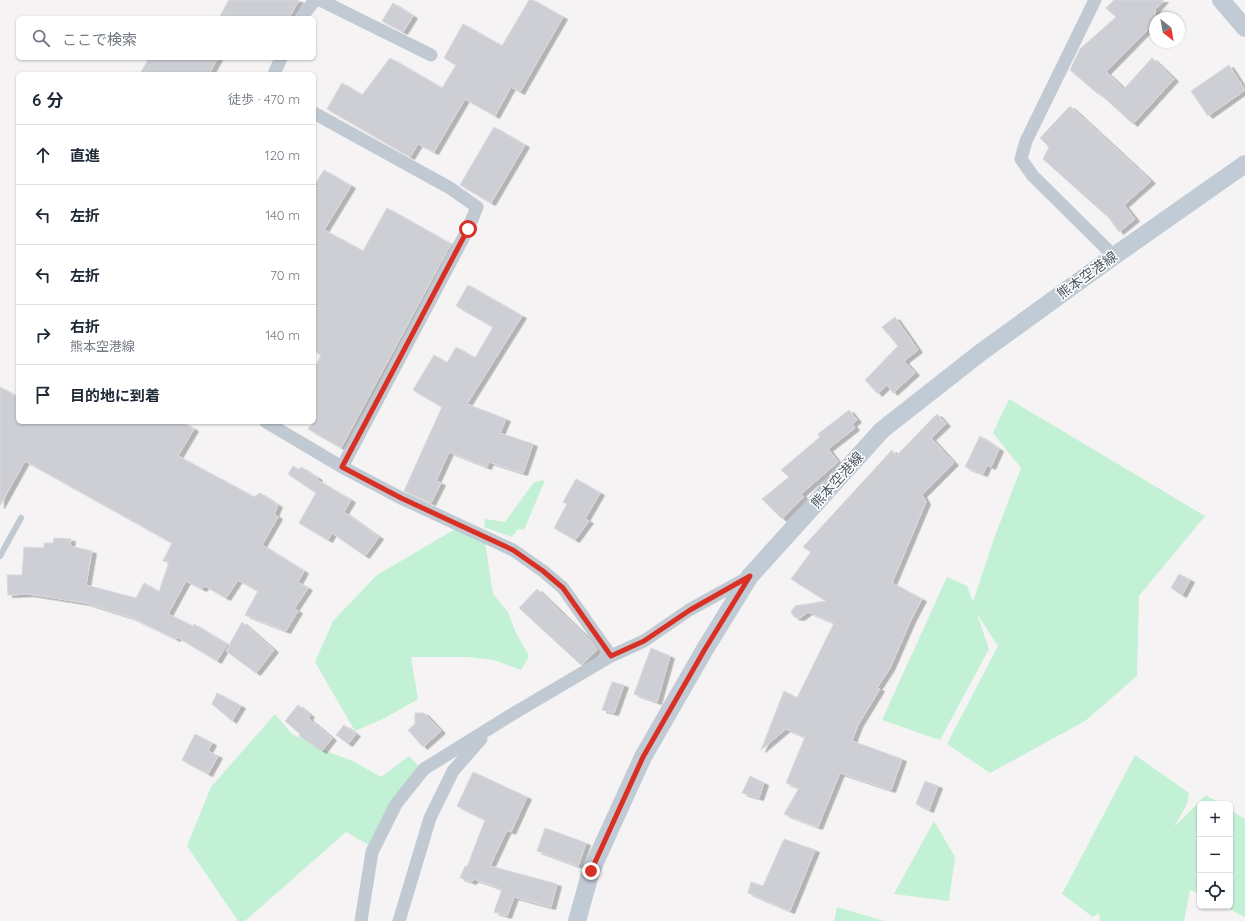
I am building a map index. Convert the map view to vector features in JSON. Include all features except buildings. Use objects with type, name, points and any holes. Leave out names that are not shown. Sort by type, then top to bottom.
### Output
[{"type":"main road","points":[[1221,0],[1245,28]]},
{"type":"main road","name":"熊本空港線","points":[[577,921],[591,871],[643,757],[705,649],[750,576],[882,430],[980,353],[1245,164]]},
{"type":"street","points":[[302,16],[314,0]]},
{"type":"street","points":[[320,0],[431,55]]},
{"type":"street","points":[[1095,0],[1026,141],[1021,159],[1032,176],[1114,256]]},
{"type":"street","points":[[275,72],[280,60]]},
{"type":"street","points":[[316,114],[450,188],[477,207],[468,229],[342,467]]},
{"type":"street","points":[[269,424],[342,467],[401,498],[513,550],[543,571],[563,588],[611,656]]},
{"type":"street","points":[[360,921],[372,852],[396,804],[424,769],[611,656],[644,641],[690,610],[750,576]]},
{"type":"street","points":[[399,921],[430,818],[453,771],[492,727]]},
{"type":"lane","points":[[0,556],[21,518]]},
{"type":"green space","points":[[1009,399],[1205,516],[1139,596],[1137,676],[1085,721],[990,773],[947,744],[998,646],[977,614],[989,649],[940,740],[882,720],[947,577],[967,586],[973,602],[995,536],[1021,468],[993,433]]},
{"type":"green space","points":[[545,480],[524,530],[518,529],[512,537],[484,527],[485,519],[505,522],[534,482]]},
{"type":"green space","points":[[457,528],[484,536],[493,594],[508,612],[515,631],[529,656],[521,670],[494,660],[468,657],[411,657],[418,699],[385,718],[355,731],[315,662],[333,621],[377,575]]},
{"type":"green space","points":[[275,714],[292,734],[328,752],[353,761],[381,777],[409,756],[420,767],[374,848],[346,832],[245,921],[238,921],[187,846],[211,787]]},
{"type":"green space","points":[[1135,755],[1189,793],[1187,804],[1174,827],[1197,804],[1197,893],[1190,890],[1184,921],[1100,921],[1099,913],[1093,917],[1062,894]]},
{"type":"green space","points":[[1206,795],[1216,801],[1200,801]]},
{"type":"green space","points":[[1233,812],[1245,819],[1245,917],[1229,909],[1233,909]]},
{"type":"green space","points":[[934,821],[955,857],[949,901],[894,894]]},
{"type":"green space","points":[[837,907],[884,921],[834,921]]},
{"type":"route","points":[[468,229],[342,467],[401,498],[513,550],[543,571],[563,588],[611,656],[644,641],[690,610],[750,576],[705,649],[643,757],[591,871]]}]
